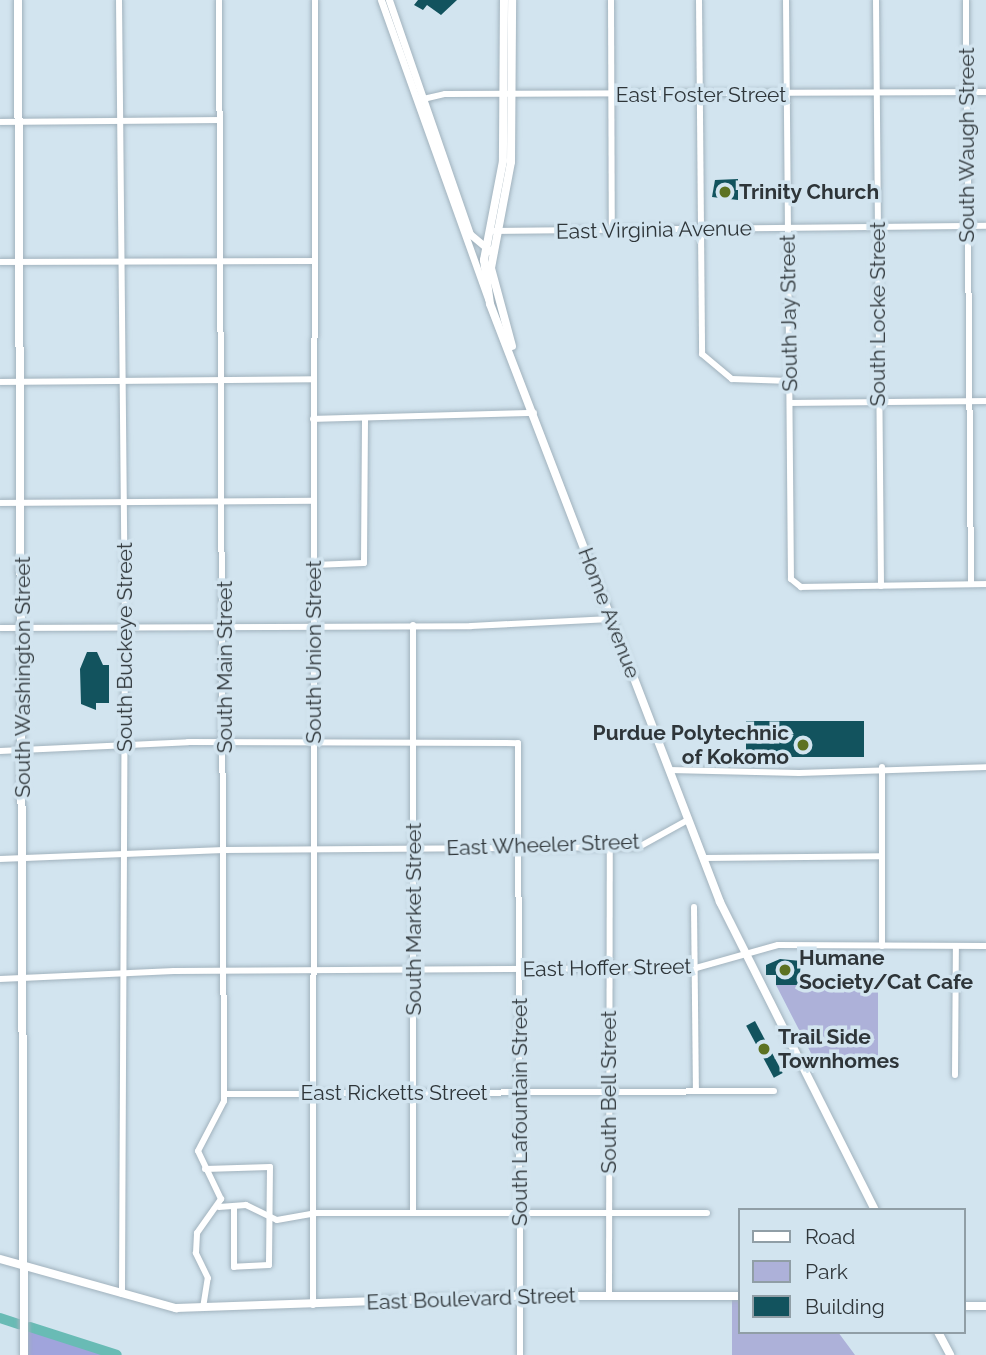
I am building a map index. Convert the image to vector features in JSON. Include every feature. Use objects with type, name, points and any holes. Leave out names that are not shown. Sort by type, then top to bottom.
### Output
[{"type":"main road","name":"South Washington Street","points":[[18,0],[24,750],[24,1355]]},
{"type":"main road","points":[[504,0],[508,96]]},
{"type":"main road","points":[[490,304],[489,250],[503,161],[512,0]]},
{"type":"main road","points":[[489,250],[492,283],[518,370]]},
{"type":"main road","name":"Home Avenue","points":[[490,304],[518,370],[702,858],[745,957],[874,1208]]},
{"type":"main road","name":"East Boulevard Street","points":[[0,1259],[24,1262],[160,1307],[313,1305],[520,1296],[738,1296]]},
{"type":"main road","points":[[965,1306],[986,1306]]},
{"type":"main road","points":[[939,1334],[950,1355]]},
{"type":"street","name":"South Buckeye Street","points":[[119,0],[126,972],[122,1294]]},
{"type":"street","name":"South Main Street","points":[[219,0],[225,626],[224,1094],[219,1115],[198,1151],[205,1170],[219,1190],[219,1207]]},
{"type":"street","name":"South Union Street","points":[[313,1305],[314,0]]},
{"type":"street","name":"Home Avenue","points":[[381,0],[421,99],[470,234],[489,250]]},
{"type":"street","name":"Home Avenue","points":[[389,0],[490,304]]},
{"type":"street","points":[[611,0],[612,230]]},
{"type":"street","points":[[699,0],[700,230],[705,359],[732,379],[790,381]]},
{"type":"street","name":"South Jay Street","points":[[786,0],[793,584],[881,586]]},
{"type":"street","name":"South Locke Street","points":[[876,0],[881,586]]},
{"type":"street","name":"South Waugh Street","points":[[966,0],[971,584]]},
{"type":"street","name":"East Foster Street","points":[[421,99],[986,92]]},
{"type":"street","points":[[0,122],[220,120]]},
{"type":"street","name":"East Virginia Avenue","points":[[493,231],[986,226]]},
{"type":"street","points":[[0,262],[312,261]]},
{"type":"street","points":[[0,382],[313,379]]},
{"type":"street","points":[[790,403],[986,401]]},
{"type":"street","points":[[313,419],[534,413]]},
{"type":"street","points":[[314,565],[365,563],[365,419]]},
{"type":"street","points":[[0,503],[314,501]]},
{"type":"street","points":[[881,586],[986,584]]},
{"type":"street","points":[[0,628],[413,625],[611,619]]},
{"type":"street","name":"South Market Street","points":[[413,625],[413,1212]]},
{"type":"street","points":[[0,751],[225,741],[415,741]]},
{"type":"street","name":"South Lafountain Street","points":[[415,741],[519,743],[520,1355]]},
{"type":"street","points":[[669,770],[799,773],[882,767],[986,767]]},
{"type":"street","points":[[882,767],[882,946]]},
{"type":"street","name":"East Wheeler Street","points":[[0,859],[125,852],[639,846],[688,820]]},
{"type":"street","name":"South Bell Street","points":[[609,1295],[610,847]]},
{"type":"street","points":[[702,858],[882,856]]},
{"type":"street","points":[[695,907],[696,1091]]},
{"type":"street","name":"East Hoffer Street","points":[[0,979],[126,972],[696,968],[745,957],[778,944],[986,946]]},
{"type":"street","points":[[954,1076],[956,946]]},
{"type":"street","name":"East Ricketts Street","points":[[224,1094],[774,1091]]},
{"type":"street","points":[[205,1170],[270,1167],[269,1265],[234,1267],[233,1207]]},
{"type":"street","points":[[203,1308],[208,1278],[196,1253],[197,1233],[219,1207],[246,1205],[269,1216],[413,1212],[707,1213]]},
{"type":"green space","points":[[799,980],[878,980],[878,1058],[814,1059],[776,985],[799,985]]},
{"type":"green space","points":[[732,1296],[738,1296],[738,1334],[839,1334],[855,1355],[732,1355]]},
{"type":"shaded area","points":[[25,1325],[94,1347],[117,1355],[24,1355]]},
{"type":"building","points":[[418,0],[457,0],[441,15],[427,5],[423,10],[414,5]]},
{"type":"building","name":"Trinity Church","points":[[738,179],[738,200],[712,197],[715,180]]},
{"type":"building","points":[[87,652],[97,652],[103,665],[109,665],[109,703],[96,703],[96,710],[81,704],[80,669]]},
{"type":"building","name":"Purdue Polytechnic of Kokomo","points":[[746,721],[864,721],[864,757],[746,757]]},
{"type":"building","name":"Humane Society/Cat Cafe","points":[[780,959],[801,961],[799,985],[776,985],[776,975],[766,975],[766,965]]},
{"type":"building","name":"Trail Side Townhomes","points":[[755,1021],[783,1073],[774,1078],[746,1026]]},
{"type":"waterway","points":[[0,1318],[19,1324]]},
{"type":"waterway","points":[[30,1327],[117,1355]]},
{"type":"place","name":"Trinity Church","points":[[725,192]]},
{"type":"place","name":"Purdue Polytechnic of Kokomo","points":[[803,745]]},
{"type":"place","name":"Humane Society/Cat Cafe","points":[[785,970]]},
{"type":"place","name":"Trail Side Townhomes","points":[[764,1049]]}]
